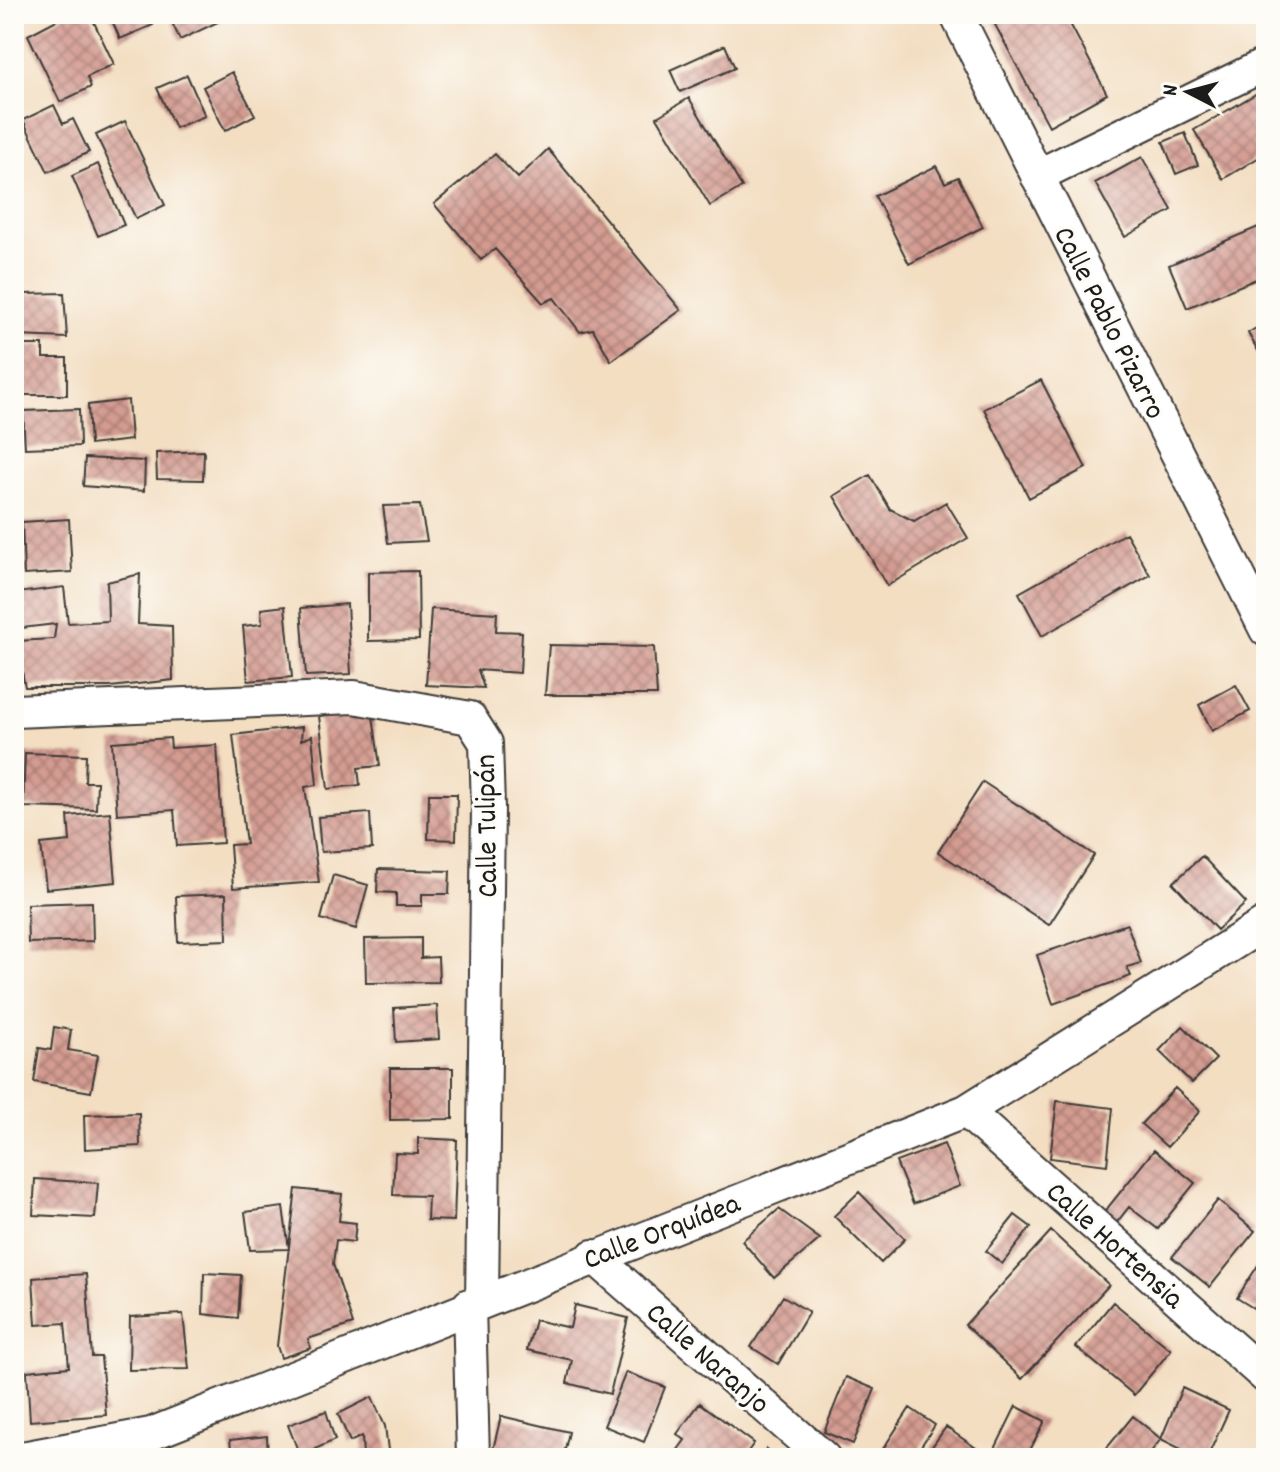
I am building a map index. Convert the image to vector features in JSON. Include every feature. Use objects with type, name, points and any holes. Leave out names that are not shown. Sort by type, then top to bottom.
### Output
[{"type":"street","name":"Calle Pablo Pizarro","points":[[956,14],[1037,176],[1257,586],[1266,630]]},
{"type":"street","points":[[1037,176],[1266,64]]},
{"type":"street","name":"Calle Tulipán","points":[[14,711],[354,697],[470,718],[486,743],[488,808],[473,1458]]},
{"type":"street","name":"Calle Orquídea","points":[[22,1458],[151,1434],[593,1256],[966,1111],[1265,924]]},
{"type":"street","name":"Calle Hortensia","points":[[966,1111],[1266,1377]]},
{"type":"street","name":"Calle Naranjo","points":[[593,1256],[824,1458]]},
{"type":"building","points":[[68,14],[90,14],[114,64],[87,77],[91,87],[60,102],[28,35]]},
{"type":"building","points":[[109,14],[148,14],[153,25],[120,39]]},
{"type":"building","points":[[168,14],[222,14],[224,19],[180,40]]},
{"type":"building","points":[[592,14],[624,14],[597,26]]},
{"type":"building","points":[[1005,14],[1065,14],[1107,94],[1049,126],[993,21]]},
{"type":"building","points":[[725,45],[735,68],[680,92],[670,70]]},
{"type":"building","points":[[232,72],[255,115],[225,131],[203,87]]},
{"type":"building","points":[[187,75],[205,116],[175,128],[157,88]]},
{"type":"building","points":[[1266,88],[1266,153],[1223,179],[1194,130]]},
{"type":"building","points":[[689,98],[742,187],[710,206],[657,117]]},
{"type":"building","points":[[54,105],[63,124],[73,119],[89,152],[48,172],[23,120]]},
{"type":"building","points":[[125,121],[165,205],[136,219],[96,135]]},
{"type":"building","points":[[1185,133],[1198,165],[1176,174],[1163,142]]},
{"type":"building","points":[[548,149],[681,310],[611,361],[593,329],[580,332],[554,298],[543,303],[495,249],[481,260],[434,204],[495,154],[518,178]]},
{"type":"building","points":[[1142,157],[1172,210],[1125,237],[1095,183]]},
{"type":"building","points":[[98,164],[124,225],[98,236],[72,176]]},
{"type":"building","points":[[936,166],[945,183],[958,177],[983,227],[909,264],[875,196]]},
{"type":"building","points":[[1263,225],[1266,275],[1187,308],[1169,265]]},
{"type":"building","points":[[64,293],[67,338],[18,336],[24,294]]},
{"type":"building","points":[[1266,322],[1266,365],[1248,333]]},
{"type":"building","points":[[16,345],[43,345],[43,358],[67,358],[67,395],[15,395]]},
{"type":"building","points":[[1041,380],[1086,468],[1029,498],[984,409]]},
{"type":"building","points":[[128,400],[131,440],[90,445],[88,405]]},
{"type":"building","points":[[79,409],[80,446],[25,448],[23,411]]},
{"type":"building","points":[[204,451],[203,480],[157,479],[156,453]]},
{"type":"building","points":[[85,458],[145,461],[144,491],[83,486]]},
{"type":"building","points":[[870,475],[890,509],[914,521],[946,502],[968,538],[887,586],[834,496]]},
{"type":"building","points":[[420,505],[427,541],[388,543],[383,506]]},
{"type":"building","points":[[69,519],[72,572],[24,575],[22,522]]},
{"type":"building","points":[[1126,533],[1150,575],[1042,636],[1019,593]]},
{"type":"building","points":[[418,571],[419,640],[368,641],[368,572]]},
{"type":"building","points":[[140,574],[138,624],[172,626],[173,680],[110,687],[25,687],[16,641],[54,639],[56,624],[22,628],[17,593],[64,587],[68,623],[108,621],[107,582]]},
{"type":"building","points":[[347,604],[351,674],[306,676],[301,608]]},
{"type":"building","points":[[285,606],[292,677],[248,681],[243,626],[262,624],[261,609]]},
{"type":"building","points":[[431,609],[497,613],[496,631],[522,632],[520,673],[478,670],[484,688],[426,685]]},
{"type":"building","points":[[549,645],[654,647],[657,695],[545,695]]},
{"type":"building","points":[[1236,685],[1250,711],[1212,731],[1199,705]]},
{"type":"building","points":[[372,709],[380,766],[358,768],[360,785],[328,789],[319,716]]},
{"type":"building","points":[[302,727],[301,740],[312,736],[317,785],[305,787],[319,882],[233,888],[230,845],[246,844],[233,735]]},
{"type":"building","points":[[170,738],[171,748],[217,745],[223,843],[177,846],[174,810],[117,814],[112,742]]},
{"type":"building","points":[[25,753],[86,755],[85,782],[97,782],[96,809],[23,807]]},
{"type":"building","points":[[983,782],[1094,855],[1049,925],[938,852]]},
{"type":"building","points":[[429,794],[457,794],[456,840],[428,839]]},
{"type":"building","points":[[110,812],[116,882],[46,889],[41,844],[70,841],[68,816]]},
{"type":"building","points":[[370,813],[372,849],[321,852],[318,817]]},
{"type":"building","points":[[1202,856],[1246,903],[1217,930],[1173,883]]},
{"type":"building","points":[[378,869],[450,871],[449,894],[422,894],[422,906],[396,906],[396,893],[377,892]]},
{"type":"building","points":[[333,875],[368,885],[356,929],[321,919]]},
{"type":"building","points":[[226,894],[227,940],[178,942],[176,896]]},
{"type":"building","points":[[92,902],[93,941],[28,943],[27,904]]},
{"type":"building","points":[[1127,924],[1141,963],[1127,967],[1131,976],[1053,1004],[1037,955]]},
{"type":"building","points":[[421,938],[421,958],[438,957],[439,982],[366,983],[365,939]]},
{"type":"building","points":[[437,1005],[439,1039],[396,1042],[394,1008]]},
{"type":"building","points":[[1183,1026],[1216,1059],[1192,1083],[1159,1051]]},
{"type":"building","points":[[54,1027],[71,1030],[68,1050],[98,1055],[91,1092],[34,1082],[39,1048],[51,1050]]},
{"type":"building","points":[[390,1068],[453,1068],[453,1119],[390,1120]]},
{"type":"building","points":[[1175,1088],[1200,1111],[1167,1147],[1141,1124]]},
{"type":"building","points":[[1057,1101],[1113,1108],[1107,1165],[1050,1158]]},
{"type":"building","points":[[139,1113],[140,1146],[85,1149],[84,1115]]},
{"type":"building","points":[[418,1138],[457,1140],[454,1221],[427,1220],[428,1196],[393,1195],[395,1153],[418,1154]]},
{"type":"building","points":[[944,1144],[960,1186],[913,1204],[896,1162]]},
{"type":"building","points":[[1154,1150],[1195,1183],[1158,1229],[1129,1207],[1114,1226],[1101,1216]]},
{"type":"building","points":[[35,1179],[98,1183],[95,1218],[33,1215]]},
{"type":"building","points":[[296,1189],[342,1194],[339,1221],[356,1223],[354,1242],[336,1240],[333,1264],[353,1324],[308,1339],[311,1348],[281,1358],[277,1346]]},
{"type":"building","points":[[859,1192],[905,1239],[881,1263],[834,1216]]},
{"type":"building","points":[[1218,1200],[1255,1231],[1210,1287],[1172,1257]]},
{"type":"building","points":[[283,1207],[289,1249],[250,1250],[245,1212]]},
{"type":"building","points":[[779,1209],[820,1239],[774,1278],[742,1241]]},
{"type":"building","points":[[1015,1215],[1031,1227],[1002,1264],[986,1251]]},
{"type":"building","points":[[1051,1231],[1109,1285],[1022,1379],[965,1325]]},
{"type":"building","points":[[1262,1259],[1266,1261],[1266,1316],[1237,1298]]},
{"type":"building","points":[[204,1273],[241,1275],[238,1318],[203,1314]]},
{"type":"building","points":[[86,1274],[92,1357],[101,1357],[106,1415],[30,1421],[27,1371],[69,1367],[65,1323],[36,1325],[33,1278]]},
{"type":"building","points":[[783,1296],[809,1312],[778,1364],[751,1347]]},
{"type":"building","points":[[1113,1302],[1171,1350],[1134,1395],[1076,1347]]},
{"type":"building","points":[[575,1305],[628,1318],[610,1394],[567,1383],[572,1360],[527,1350],[535,1320],[570,1328]]},
{"type":"building","points":[[183,1314],[189,1369],[129,1370],[130,1317]]},
{"type":"building","points":[[626,1372],[665,1387],[644,1442],[604,1426]]},
{"type":"building","points":[[846,1377],[875,1389],[853,1444],[824,1432]]},
{"type":"building","points":[[1182,1388],[1229,1410],[1207,1458],[1199,1458],[1161,1439]]},
{"type":"building","points":[[372,1397],[385,1426],[389,1458],[363,1458],[362,1436],[350,1442],[338,1414]]},
{"type":"building","points":[[700,1403],[754,1443],[743,1458],[672,1458],[685,1440],[677,1434]]},
{"type":"building","points":[[1016,1406],[1045,1421],[1026,1458],[1002,1458],[993,1453]]},
{"type":"building","points":[[910,1408],[935,1425],[913,1458],[877,1458]]},
{"type":"building","points":[[326,1411],[335,1440],[300,1456],[288,1425]]},
{"type":"building","points":[[501,1416],[569,1432],[563,1458],[491,1458]]},
{"type":"building","points":[[1133,1416],[1161,1439],[1146,1458],[1105,1458],[1101,1455]]},
{"type":"building","points":[[946,1427],[976,1448],[969,1458],[924,1458]]},
{"type":"building","points":[[267,1436],[268,1458],[232,1458],[230,1440]]},
{"type":"building","points":[[766,1449],[777,1458],[758,1458]]}]
